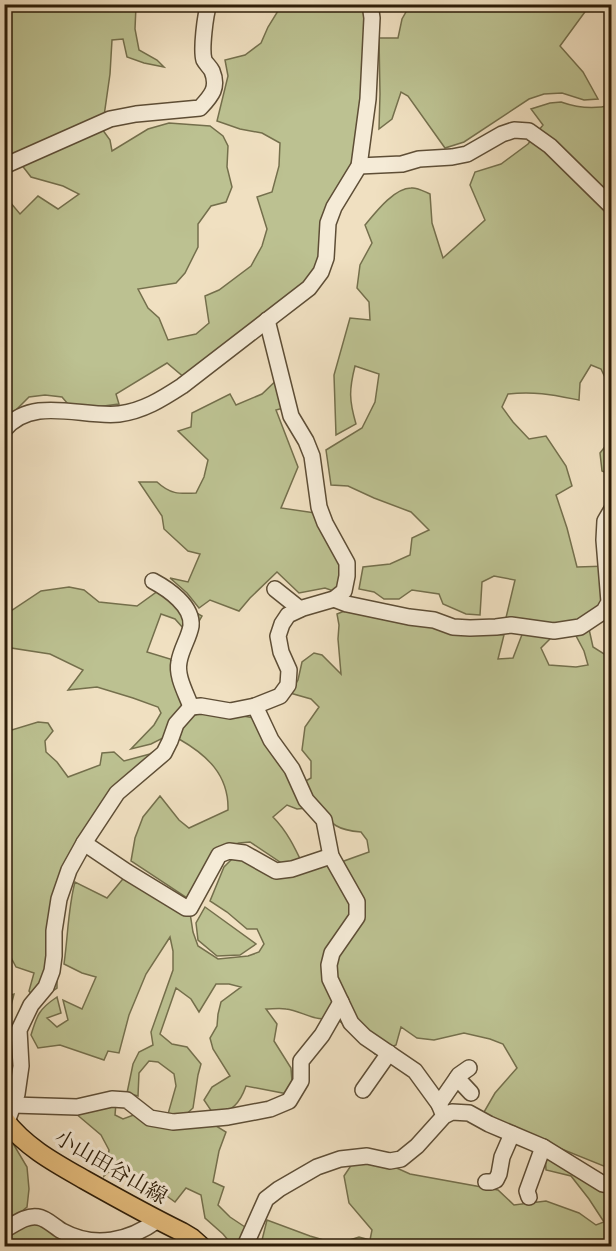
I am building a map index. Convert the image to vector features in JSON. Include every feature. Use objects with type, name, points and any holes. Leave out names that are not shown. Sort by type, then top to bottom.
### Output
[{"type":"main road","name":"小山田谷山線","points":[[8,1115],[41,1154],[105,1192],[192,1238],[201,1246]]},
{"type":"street","points":[[4,166],[110,119],[200,108],[209,99],[215,80],[211,69],[205,62],[203,43],[209,4]]},
{"type":"street","points":[[4,430],[12,421],[31,413],[53,409],[102,415],[140,410],[182,386],[309,288],[321,272],[326,258],[328,222],[334,207],[359,166],[368,99],[372,18],[370,4]]},
{"type":"street","points":[[359,166],[402,164],[419,159],[467,154],[502,134],[514,130],[529,131],[550,146],[612,207]]},
{"type":"street","points":[[267,320],[291,416],[312,456],[318,507],[324,523],[347,563],[345,591],[334,599],[288,615],[282,624],[278,636],[281,652],[289,670],[288,685],[280,696],[255,706],[230,711],[201,706],[191,707],[176,724],[164,753],[117,793],[84,843],[69,870],[59,899],[54,931],[52,971],[46,987],[31,1005],[19,1030],[21,1066],[17,1094],[8,1115],[77,1107],[112,1099],[127,1100],[150,1118],[173,1122],[228,1117],[270,1109],[289,1101],[301,1081],[301,1061],[322,1035],[341,1002]]},
{"type":"street","points":[[334,599],[398,615],[434,620],[453,627],[511,625],[554,632],[580,627],[604,611],[609,602],[604,540],[605,521],[612,509]]},
{"type":"street","points":[[153,581],[170,591],[191,616],[190,627],[178,662],[179,674],[191,707]]},
{"type":"street","points":[[275,589],[300,609]]},
{"type":"street","points":[[255,706],[271,740],[292,770],[306,800],[324,820],[331,856],[357,902],[357,917],[332,953],[329,965],[330,979],[351,1023],[365,1036],[415,1071],[442,1110],[452,1113],[469,1113],[543,1147],[603,1184],[612,1186]]},
{"type":"street","points":[[84,843],[186,908],[190,908],[219,855],[229,851],[244,853],[276,871],[292,869],[331,856]]},
{"type":"street","points":[[363,1090],[389,1053]]},
{"type":"street","points":[[245,1246],[266,1199],[317,1167],[340,1159],[367,1156],[390,1161],[401,1159],[417,1146],[442,1110],[457,1078],[469,1068]]},
{"type":"street","points":[[457,1078],[471,1093]]},
{"type":"street","points":[[486,1182],[496,1180],[502,1157],[512,1134]]},
{"type":"street","points":[[529,1197],[527,1191],[543,1147]]},
{"type":"street","points":[[4,1230],[24,1219],[40,1217],[64,1232],[85,1240],[115,1241],[146,1229],[158,1220]]},
{"type":"green space","points":[[5,5],[166,5],[166,10],[136,6],[135,29],[139,50],[157,60],[164,67],[127,57],[123,39],[112,40],[104,116],[97,122],[110,140],[112,151],[148,129],[169,123],[210,126],[223,136],[228,146],[227,167],[232,187],[226,202],[211,206],[198,224],[198,247],[185,273],[176,283],[138,289],[148,308],[159,318],[168,340],[196,334],[209,323],[205,296],[219,290],[251,266],[262,246],[267,229],[257,197],[272,192],[279,166],[280,143],[262,133],[240,129],[217,121],[228,76],[225,60],[245,55],[261,43],[278,11],[275,5],[369,5],[362,125],[353,183],[324,246],[318,275],[185,378],[167,363],[116,394],[119,404],[73,410],[62,397],[45,395],[29,397],[5,421],[5,196],[20,214],[38,196],[58,209],[79,194],[63,186],[31,177],[14,155],[5,150]]},
{"type":"green space","points":[[410,5],[590,5],[560,46],[583,72],[598,99],[584,100],[562,93],[544,94],[529,99],[464,142],[445,148],[408,96],[401,92],[392,119],[379,129],[379,38],[398,38],[402,19]]},
{"type":"green space","points":[[561,102],[586,108],[611,105],[611,390],[601,369],[591,365],[580,383],[579,400],[535,393],[518,393],[508,394],[502,407],[529,439],[546,436],[566,466],[572,486],[556,495],[577,567],[608,566],[605,608],[570,625],[504,626],[515,580],[494,576],[482,582],[480,615],[466,614],[443,604],[439,594],[412,590],[399,599],[384,599],[374,592],[359,589],[363,567],[390,564],[410,555],[412,538],[429,530],[411,512],[348,486],[331,485],[326,450],[362,428],[375,402],[379,374],[355,366],[351,395],[356,424],[336,435],[334,375],[350,318],[370,320],[369,302],[357,288],[360,265],[372,243],[365,225],[385,202],[398,192],[411,188],[421,190],[430,194],[432,223],[443,258],[485,220],[470,185],[475,172],[501,164],[528,144],[543,125],[531,109]]},
{"type":"green space","points":[[282,375],[291,406],[276,410],[298,467],[281,508],[322,514],[342,549],[339,593],[325,588],[299,593],[277,572],[239,611],[210,600],[199,608],[170,578],[188,582],[200,554],[188,551],[164,529],[162,516],[139,482],[157,482],[175,492],[196,493],[204,477],[208,460],[178,431],[191,427],[192,413],[230,394],[236,405],[262,394]]},
{"type":"green space","points":[[611,439],[611,475],[602,471],[600,453]]},
{"type":"green space","points":[[69,587],[84,590],[99,602],[137,606],[158,591],[202,616],[194,630],[184,629],[175,619],[161,614],[147,652],[180,662],[185,705],[163,738],[131,749],[154,725],[161,713],[158,707],[97,687],[68,690],[83,670],[50,654],[5,647],[5,615],[41,591]]},
{"type":"green space","points":[[359,605],[504,635],[498,659],[513,658],[523,632],[555,634],[541,648],[549,665],[576,667],[588,665],[574,632],[589,629],[593,647],[604,654],[611,651],[611,1169],[502,1125],[484,1112],[495,1093],[517,1068],[503,1044],[464,1033],[434,1040],[417,1038],[401,1027],[396,1045],[375,1054],[334,1017],[322,1019],[292,1010],[266,1009],[277,1024],[274,1041],[291,1068],[293,1095],[246,1086],[234,1106],[226,1112],[214,1115],[204,1100],[212,1087],[230,1076],[213,1049],[210,1038],[217,1026],[221,1002],[241,987],[229,984],[216,984],[199,1012],[191,999],[176,988],[160,1034],[172,1044],[187,1047],[201,1064],[193,1108],[180,1120],[168,1114],[176,1086],[174,1074],[158,1062],[149,1061],[139,1073],[138,1096],[127,1093],[133,1064],[139,1052],[153,1045],[151,1032],[173,970],[170,937],[146,974],[129,1015],[119,1053],[108,1051],[104,1060],[60,1045],[38,1048],[31,1035],[40,1013],[57,997],[61,1013],[47,1018],[57,1027],[68,1020],[63,1000],[82,1009],[96,977],[64,964],[69,912],[75,882],[107,898],[127,874],[190,913],[198,946],[218,959],[248,956],[259,952],[264,944],[257,929],[247,929],[210,901],[224,867],[235,856],[277,870],[325,864],[337,870],[344,861],[369,852],[367,840],[361,832],[346,830],[336,825],[318,807],[297,809],[287,805],[273,817],[287,834],[303,865],[283,864],[250,842],[218,849],[193,902],[131,861],[135,838],[143,817],[160,796],[179,820],[189,828],[228,810],[225,786],[214,767],[199,752],[179,739],[184,725],[192,716],[218,712],[254,718],[304,782],[311,778],[311,761],[302,750],[305,727],[319,707],[311,699],[290,693],[298,680],[302,662],[314,653],[322,655],[341,674],[337,614]]},
{"type":"green space","points":[[38,722],[48,723],[53,731],[45,741],[46,752],[68,777],[100,765],[102,753],[114,752],[124,761],[150,754],[161,747],[117,789],[64,872],[57,988],[39,1004],[29,991],[34,973],[16,967],[5,950],[5,732]]},
{"type":"green space","points":[[205,907],[256,944],[240,955],[217,956],[198,940],[196,923]]},
{"type":"green space","points":[[14,994],[7,1021],[14,1033],[26,1043],[28,1051],[14,1114],[5,1107],[4,997]]},
{"type":"green space","points":[[116,1103],[115,1115],[123,1119],[139,1113],[213,1124],[226,1132],[219,1151],[213,1182],[224,1187],[218,1205],[230,1217],[248,1229],[245,1246],[233,1246],[205,1218],[201,1195],[186,1188],[175,1202],[118,1164],[104,1176],[109,1150],[101,1135],[75,1113]]},
{"type":"green space","points":[[5,1130],[27,1167],[29,1189],[27,1207],[5,1225]]},
{"type":"green space","points":[[545,1152],[611,1178],[611,1246],[266,1246],[261,1244],[267,1220],[337,1244],[359,1237],[370,1240],[372,1230],[349,1203],[344,1176],[354,1161],[390,1165],[410,1174],[498,1190],[514,1205],[546,1201],[579,1213],[596,1225],[604,1222],[571,1176],[546,1170]]},
{"type":"green space","points":[[42,1221],[86,1246],[5,1246],[4,1238],[12,1231],[26,1224]]}]
